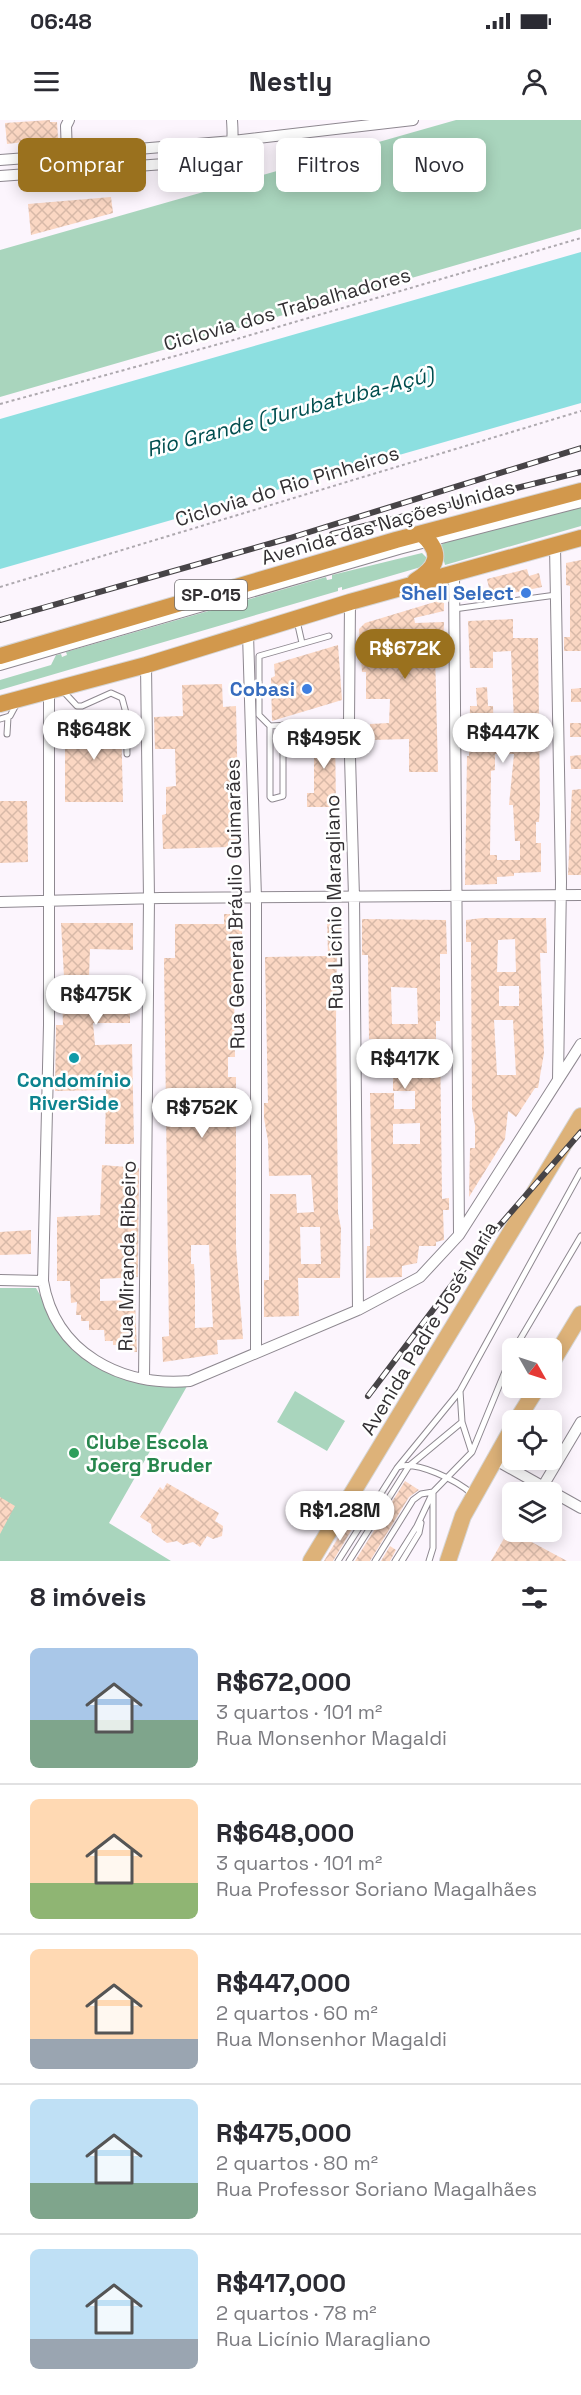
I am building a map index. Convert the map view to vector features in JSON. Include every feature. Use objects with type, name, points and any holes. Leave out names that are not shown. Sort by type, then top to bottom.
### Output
[{"type":"highway","name":"Avenida das Nações Unidas","points":[[0,656],[427,538],[581,491]]},
{"type":"highway","points":[[408,586],[428,573],[435,563],[435,552],[427,538]]},
{"type":"highway","name":"SP-015","points":[[4,710],[19,699],[146,665],[350,602],[581,538]]},
{"type":"main road","name":"Avenida Padre José Maria","points":[[311,1561],[581,1116]]},
{"type":"main road","points":[[562,1345],[581,1314]]},
{"type":"main road","points":[[448,1561],[463,1516],[502,1446]]},
{"type":"street","points":[[66,138],[66,126],[69,120]]},
{"type":"street","points":[[232,120],[233,138]]},
{"type":"street","points":[[259,138],[413,120]]},
{"type":"street","points":[[0,160],[18,159]]},
{"type":"street","points":[[0,176],[158,164]]},
{"type":"street","points":[[0,666],[399,549],[427,538],[581,502]]},
{"type":"street","points":[[555,546],[560,896],[558,1080]]},
{"type":"street","points":[[454,574],[459,1235]]},
{"type":"street","name":"Rua Licínio Maragliano","points":[[350,602],[349,722],[354,897],[358,1310]]},
{"type":"street","name":"Rua General Bráulio Guimarães","points":[[248,634],[256,898],[256,1353]]},
{"type":"street","name":"Rua Miranda Ribeiro","points":[[144,1379],[149,899],[146,665]]},
{"type":"street","points":[[55,690],[48,900],[49,1025],[43,1281],[46,1300],[57,1324],[88,1357],[144,1379],[165,1383],[190,1381],[358,1310],[420,1277],[459,1235],[581,1044]]},
{"type":"street","points":[[0,902],[581,895]]},
{"type":"street","points":[[0,1280],[43,1281]]},
{"type":"street","points":[[545,1482],[581,1422]]},
{"type":"street","points":[[494,1459],[536,1482]]},
{"type":"street","points":[[562,1497],[581,1508]]},
{"type":"lane","points":[[454,609],[556,595]]},
{"type":"lane","points":[[296,619],[302,643]]},
{"type":"lane","points":[[329,636],[263,654],[258,659],[259,716],[270,726],[349,722]]},
{"type":"lane","points":[[109,675],[111,693]]},
{"type":"lane","points":[[55,690],[77,706],[111,693],[119,695],[125,706],[127,754]]},
{"type":"lane","points":[[0,719],[4,710]]},
{"type":"lane","points":[[4,710],[7,734]]},
{"type":"lane","points":[[270,726],[270,797],[272,799],[283,796],[283,725]]},
{"type":"lane","points":[[338,1561],[397,1468],[460,1390],[581,1171]]},
{"type":"lane","points":[[521,1338],[581,1236]]},
{"type":"lane","points":[[395,1561],[433,1492],[472,1452],[502,1379]]},
{"type":"lane","points":[[460,1390],[462,1422],[472,1452]]},
{"type":"lane","points":[[349,1561],[410,1466],[462,1422]]},
{"type":"lane","points":[[397,1468],[410,1466],[447,1477],[474,1496]]},
{"type":"lane","points":[[375,1561],[413,1500],[421,1494],[433,1492]]},
{"type":"lane","points":[[429,1561],[433,1548],[433,1492]]},
{"type":"lane","points":[[402,1561],[419,1533],[424,1512]]},
{"type":"path","name":"Ciclovia dos Trabalhadores","points":[[0,404],[230,341],[581,238]]},
{"type":"path","name":"Ciclovia do Rio Pinheiros","points":[[0,587],[581,411]]},
{"type":"green space","points":[[456,120],[581,120],[581,229],[0,397],[0,250],[203,192],[264,192],[264,175],[276,171],[276,192],[381,192],[381,141]]},
{"type":"green space","points":[[581,504],[581,526],[445,565],[440,546],[444,543]]},
{"type":"green space","points":[[422,553],[429,560],[421,567],[342,590],[342,587],[338,588],[338,591],[0,690],[0,680],[51,665],[56,655],[61,654],[62,657],[67,655],[66,652],[326,577],[327,580],[332,579],[332,575]]},
{"type":"green space","name":"Clube Escola Joerg Bruder","points":[[0,1288],[36,1288],[60,1327],[80,1349],[105,1366],[137,1376],[190,1381],[109,1523],[171,1561],[0,1561]]},
{"type":"green space","points":[[295,1391],[345,1421],[327,1451],[277,1422]]},
{"type":"water","name":"Rio Grande (Jurubatuba-Açú)","points":[[581,252],[581,403],[0,569],[0,419]]},
{"type":"building","points":[[50,120],[50,122],[57,122],[58,138],[18,138],[18,143],[7,144],[5,123]]},
{"type":"building","points":[[111,197],[113,213],[31,235],[28,204]]},
{"type":"building","points":[[581,560],[581,651],[564,651],[564,637],[570,637],[570,586],[566,585],[566,563]]},
{"type":"building","points":[[527,569],[529,576],[539,573],[542,587],[470,602],[468,593],[489,588],[487,579]]},
{"type":"building","points":[[438,601],[444,603],[444,611],[414,618],[415,623],[444,622],[443,652],[435,652],[438,772],[409,772],[409,739],[370,740],[370,724],[389,723],[390,699],[366,699],[366,672],[362,672],[359,629],[365,623]]},
{"type":"building","points":[[513,619],[513,638],[538,638],[540,805],[539,822],[536,822],[536,843],[541,843],[541,872],[514,873],[514,876],[497,877],[497,884],[465,885],[470,706],[477,706],[476,688],[487,687],[488,706],[493,706],[494,740],[512,740],[511,723],[514,723],[511,651],[493,652],[493,668],[470,668],[468,621]],"holes":[[[495,754],[514,754],[509,805],[513,805],[515,841],[520,841],[520,860],[497,860],[497,855],[490,855],[491,771],[495,770]]]},
{"type":"building","name":"Cobasi","points":[[338,645],[342,700],[272,721],[271,678],[275,676],[274,664]]},
{"type":"building","points":[[222,684],[223,707],[236,706],[239,842],[228,842],[228,847],[163,849],[162,815],[166,814],[166,787],[176,786],[175,749],[155,749],[154,717],[183,716],[182,685]]},
{"type":"building","points":[[581,688],[581,702],[571,702],[571,689]]},
{"type":"building","points":[[121,719],[123,802],[65,802],[65,720]]},
{"type":"building","points":[[570,723],[581,723],[581,737],[570,737]]},
{"type":"building","points":[[335,728],[336,807],[307,807],[307,793],[314,793],[314,729]]},
{"type":"building","points":[[581,755],[581,769],[571,769],[570,756]]},
{"type":"building","points":[[581,789],[581,875],[568,875],[572,790]]},
{"type":"building","points":[[0,801],[27,801],[28,862],[0,863]]},
{"type":"building","points":[[224,914],[238,914],[242,917],[242,956],[237,956],[234,988],[235,1057],[228,1057],[228,1077],[236,1077],[236,1247],[243,1339],[217,1340],[218,1354],[163,1362],[162,1337],[169,1336],[164,958],[175,958],[175,924],[224,924]],"holes":[[[191,1245],[209,1245],[213,1327],[195,1328],[195,1283],[194,1264],[191,1264]]]},
{"type":"building","points":[[341,918],[342,945],[337,945],[336,1022],[340,1278],[298,1278],[299,1316],[264,1317],[264,1280],[269,1280],[270,1194],[296,1194],[297,1213],[314,1212],[311,1175],[269,1176],[268,1141],[264,1118],[264,1103],[268,1103],[265,957],[328,956],[327,919]],"holes":[[[300,1227],[320,1227],[321,1264],[301,1264]]]},
{"type":"building","points":[[546,918],[547,953],[540,953],[544,1053],[538,1088],[535,1088],[516,1117],[508,1111],[505,1139],[469,1197],[470,1148],[475,1148],[475,1125],[472,1109],[471,942],[466,942],[466,920]],"holes":[[[515,939],[516,972],[497,972],[498,940]],[[499,986],[519,986],[519,1006],[499,1006]],[[494,1020],[513,1020],[516,1075],[497,1075]]]},
{"type":"building","points":[[362,919],[446,920],[447,954],[440,954],[440,1021],[436,1021],[436,1041],[440,1041],[442,1199],[449,1198],[449,1210],[443,1210],[444,1240],[436,1242],[436,1246],[419,1246],[417,1263],[402,1266],[402,1277],[366,1278],[367,1246],[370,1246],[370,1229],[373,1229],[370,1093],[394,1093],[394,1109],[415,1109],[415,1091],[393,1091],[393,1072],[370,1072],[370,1060],[375,1060],[376,1039],[369,1039],[368,955],[362,955]],"holes":[[[391,987],[417,988],[418,1024],[392,1024]],[[420,1123],[420,1144],[393,1144],[393,1124]]]},
{"type":"building","points":[[61,923],[133,923],[133,950],[90,949],[89,977],[130,977],[130,1023],[93,1023],[95,1045],[132,1044],[134,1144],[105,1144],[106,1090],[55,1091],[56,1025],[63,1025],[62,994],[65,994]]},
{"type":"building","points":[[102,1165],[139,1168],[138,1277],[100,1279],[100,1301],[135,1300],[137,1352],[126,1352],[126,1345],[113,1345],[113,1341],[105,1341],[104,1330],[89,1330],[89,1321],[81,1321],[81,1315],[76,1315],[77,1302],[71,1303],[70,1281],[57,1281],[57,1217],[100,1215]]},
{"type":"building","points":[[31,1230],[31,1254],[0,1255],[0,1232]]},
{"type":"building","points":[[405,1481],[419,1490],[409,1497],[370,1561],[355,1561]]},
{"type":"building","points":[[167,1483],[219,1513],[215,1521],[223,1526],[222,1536],[213,1539],[207,1536],[200,1547],[193,1542],[183,1545],[177,1541],[167,1543],[152,1532],[151,1524],[140,1517],[160,1487],[163,1490]]},
{"type":"building","points":[[0,1497],[15,1506],[0,1534]]},
{"type":"building","points":[[349,1520],[355,1524],[333,1561],[324,1561]]},
{"type":"building","points":[[502,1542],[532,1542],[567,1561],[491,1561]]},
{"type":"building","points":[[390,1546],[396,1550],[390,1561],[381,1561]]},
{"type":"railway","points":[[0,620],[290,538],[581,448]]},
{"type":"railway","points":[[332,534],[581,472]]},
{"type":"railway","points":[[368,1396],[479,1249],[581,1132]]},
{"type":"place","name":"Shell Select","points":[[526,593]]},
{"type":"place","name":"Cobasi","points":[[307,689]]},
{"type":"place","name":"Condomínio RiverSide","points":[[74,1058]]},
{"type":"place","name":"Clube Escola Joerg Bruder","points":[[74,1453]]}]
